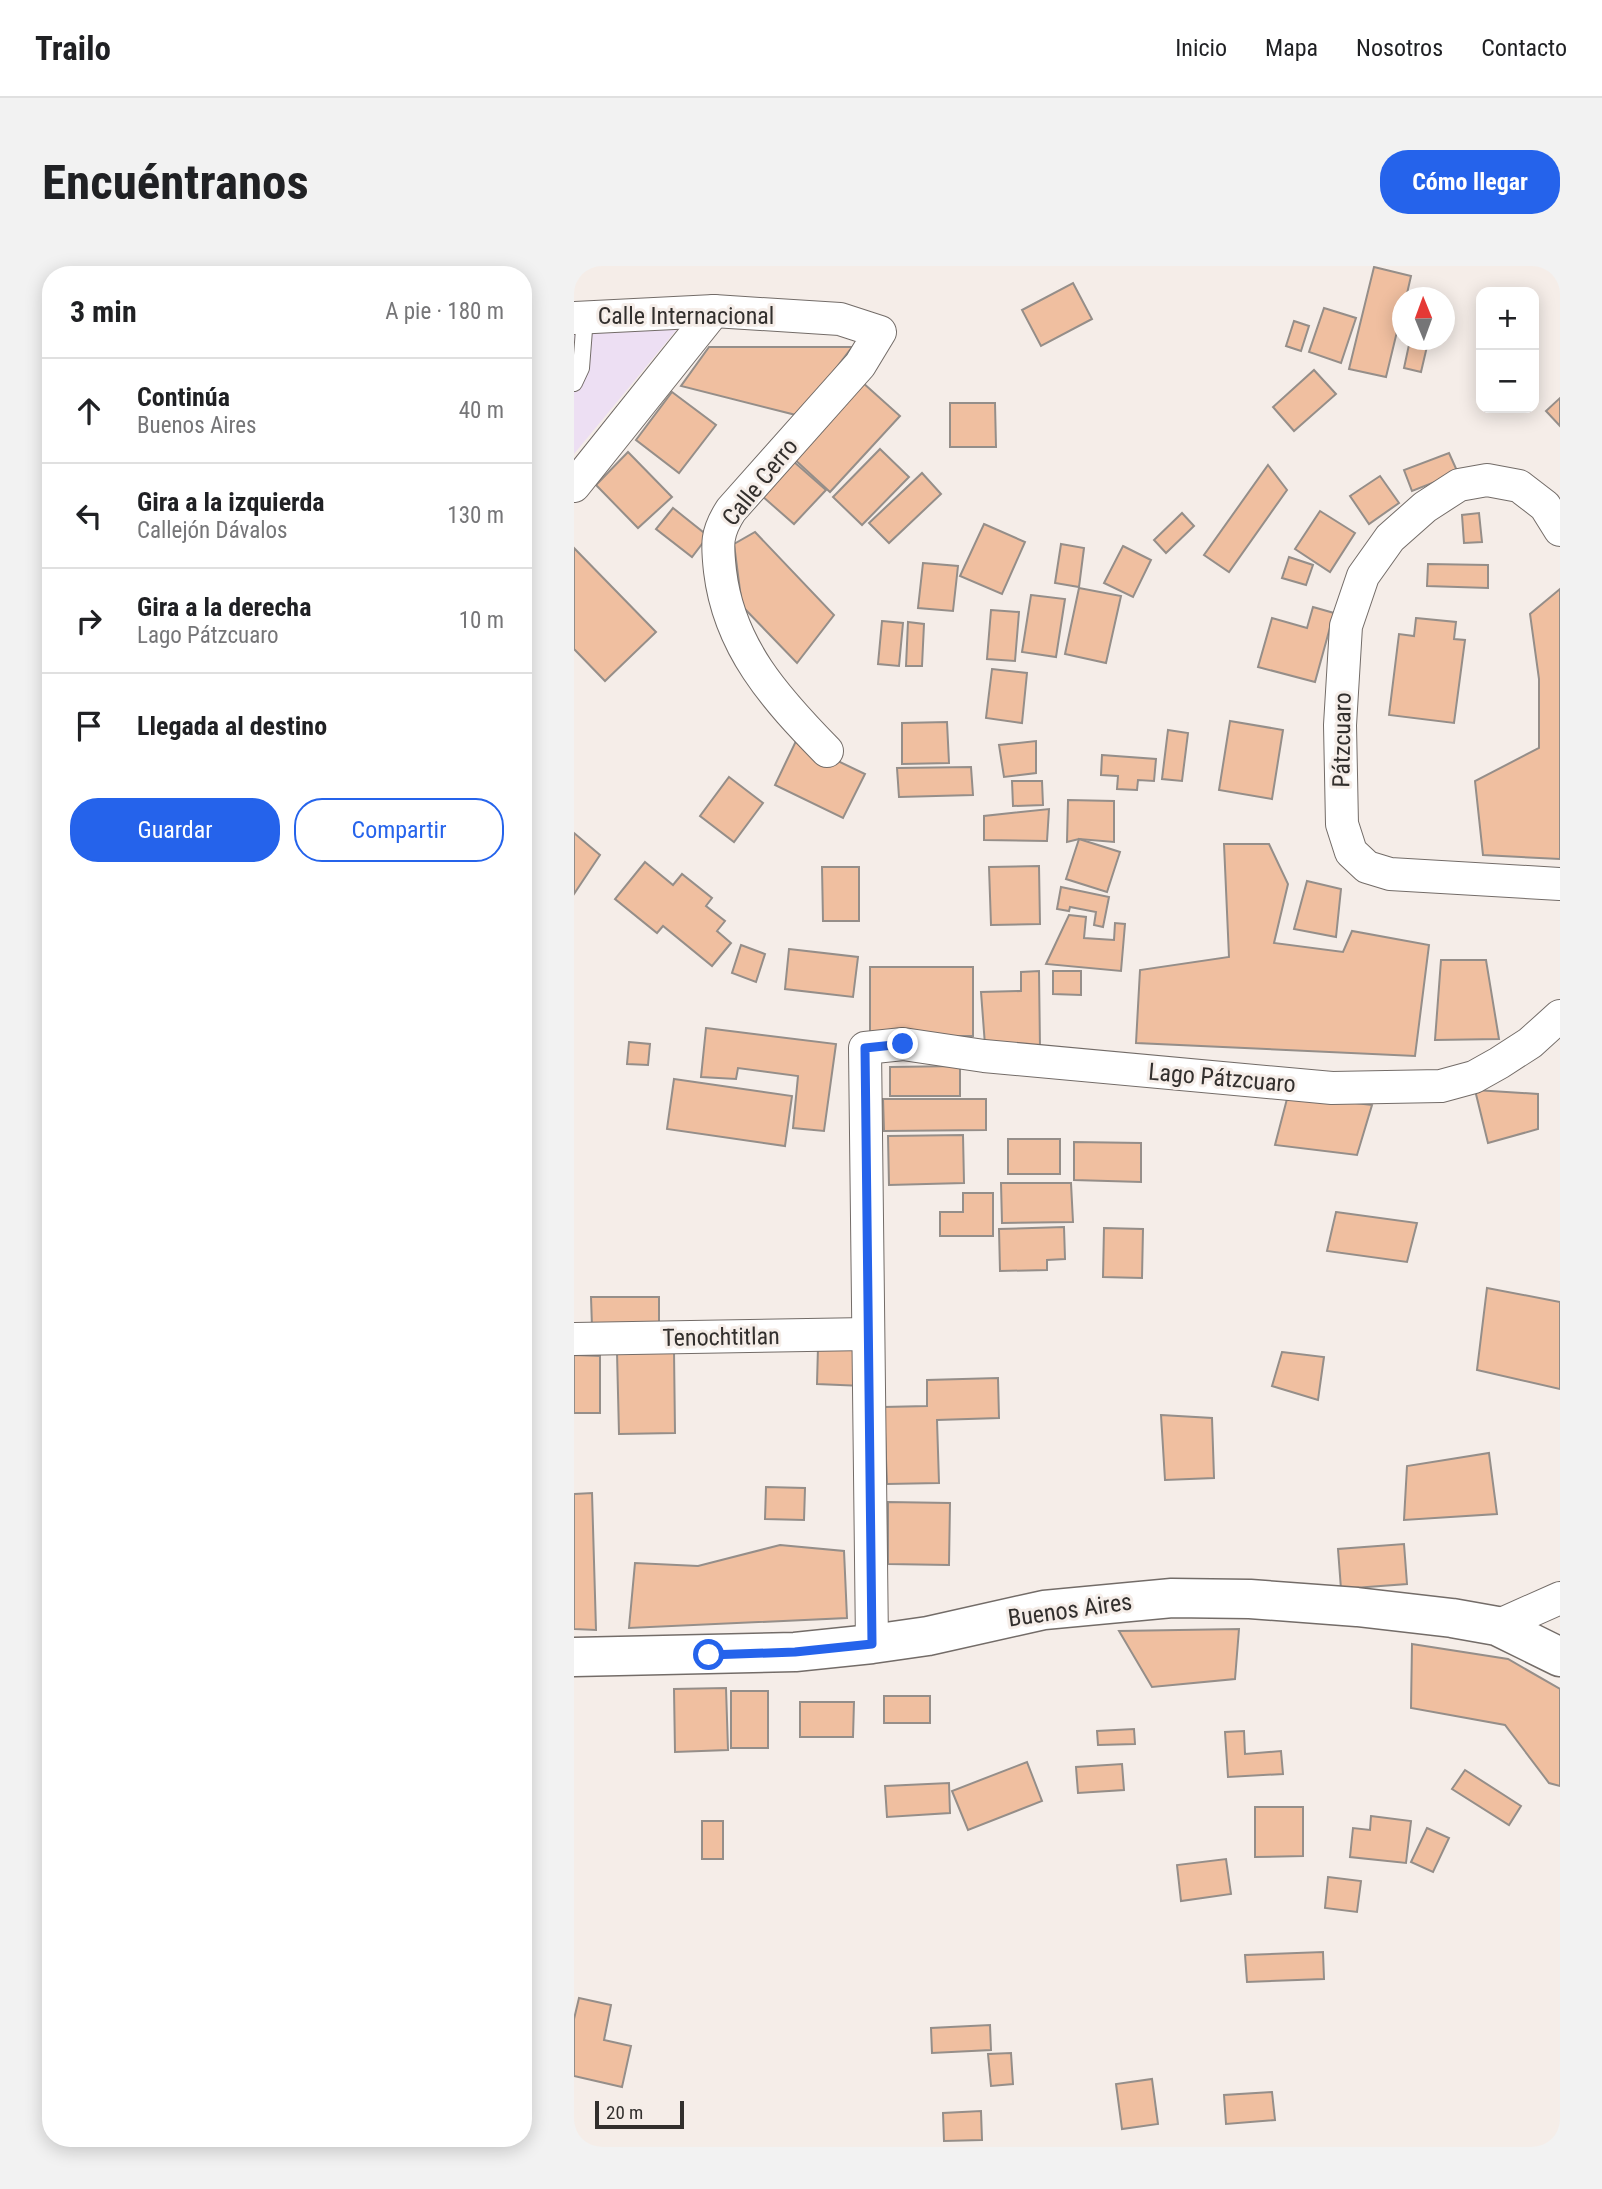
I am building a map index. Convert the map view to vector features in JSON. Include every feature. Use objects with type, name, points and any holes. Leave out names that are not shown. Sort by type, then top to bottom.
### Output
[{"type":"street","name":"Calle Internacional","points":[[580,317],[714,311],[841,319],[880,332]]},
{"type":"street","points":[[574,486],[714,311]]},
{"type":"street","name":"Calle Cerro","points":[[827,751],[768,687],[742,645],[729,617],[716,542],[722,523],[731,510],[860,365],[880,332]]},
{"type":"street","name":"Pátzcuaro","points":[[1560,530],[1545,506],[1519,486],[1487,480],[1459,485],[1425,507],[1390,538],[1363,576],[1346,626],[1340,725],[1342,824],[1352,852],[1367,867],[1390,874],[1560,884]]},
{"type":"street","name":"Lago Pátzcuaro","points":[[868,1334],[865,1048],[903,1044],[984,1056],[1332,1088],[1441,1086],[1474,1077],[1499,1063],[1530,1042],[1560,1016]]},
{"type":"street","points":[[868,1334],[872,1644]]},
{"type":"street","name":"Tenochtitlan","points":[[574,1339],[868,1334]]},
{"type":"street","name":"Buenos Aires","points":[[574,1657],[783,1653],[928,1636],[1044,1610],[1172,1598],[1250,1599],[1357,1607],[1497,1626],[1560,1657]]},
{"type":"street","points":[[1497,1626],[1560,1598]]},
{"type":"lane","points":[[574,383],[581,368],[580,317]]},
{"type":"shaded area","points":[[678,328],[574,454],[574,331]]},
{"type":"building","points":[[1374,267],[1411,276],[1408,287],[1392,287],[1393,350],[1386,377],[1349,369]]},
{"type":"building","points":[[1073,283],[1092,319],[1041,346],[1022,310]]},
{"type":"building","points":[[1324,308],[1356,318],[1341,363],[1309,352]]},
{"type":"building","points":[[1294,321],[1309,326],[1301,351],[1286,346]]},
{"type":"building","points":[[709,347],[852,347],[800,416],[681,386]]},
{"type":"building","points":[[1408,350],[1426,350],[1421,372],[1404,368]]},
{"type":"building","points":[[1314,370],[1336,394],[1294,431],[1273,407]]},
{"type":"building","points":[[862,382],[900,416],[830,492],[792,457]]},
{"type":"building","points":[[672,392],[716,425],[679,473],[636,440]]},
{"type":"building","points":[[1560,398],[1560,426],[1546,411]]},
{"type":"building","points":[[950,403],[995,403],[996,447],[950,447]]},
{"type":"building","points":[[880,449],[909,477],[862,525],[833,497]]},
{"type":"building","points":[[628,452],[672,497],[638,528],[596,485]]},
{"type":"building","points":[[1449,453],[1458,473],[1412,491],[1404,470]]},
{"type":"building","points":[[793,461],[826,490],[794,524],[762,496]]},
{"type":"building","points":[[1268,465],[1287,490],[1229,572],[1204,555]]},
{"type":"building","points":[[922,473],[941,494],[889,543],[869,523]]},
{"type":"building","points":[[1380,476],[1399,503],[1369,524],[1350,496]]},
{"type":"building","points":[[673,508],[708,536],[692,557],[656,529]]},
{"type":"building","points":[[1320,511],[1355,533],[1330,572],[1295,549]]},
{"type":"building","points":[[1182,513],[1194,526],[1166,553],[1154,540]]},
{"type":"building","points":[[1479,513],[1482,542],[1464,543],[1462,515]]},
{"type":"building","points":[[984,524],[1025,542],[1002,594],[960,576]]},
{"type":"building","points":[[755,532],[834,615],[797,663],[742,606],[734,544]]},
{"type":"building","points":[[1061,544],[1084,548],[1079,587],[1055,583]]},
{"type":"building","points":[[1123,546],[1151,560],[1133,597],[1104,583]]},
{"type":"building","points":[[574,548],[656,632],[605,681],[574,649]]},
{"type":"building","points":[[1289,557],[1313,565],[1306,585],[1282,578]]},
{"type":"building","points":[[923,563],[958,566],[953,611],[918,608]]},
{"type":"building","points":[[1428,564],[1488,565],[1488,588],[1427,586]]},
{"type":"building","points":[[1079,588],[1121,596],[1106,663],[1065,654]]},
{"type":"building","points":[[1560,589],[1560,859],[1483,855],[1475,781],[1539,748],[1539,679],[1530,614]]},
{"type":"building","points":[[1031,595],[1065,599],[1056,657],[1022,652]]},
{"type":"building","points":[[1313,607],[1334,613],[1315,682],[1258,667],[1272,618],[1307,628]]},
{"type":"building","points":[[991,610],[1019,612],[1015,661],[987,659]]},
{"type":"building","points":[[1416,618],[1456,622],[1454,639],[1465,640],[1454,723],[1389,715],[1399,634],[1414,636]]},
{"type":"building","points":[[882,621],[903,623],[899,666],[878,664]]},
{"type":"building","points":[[908,622],[924,624],[922,666],[906,666]]},
{"type":"building","points":[[992,669],[1027,673],[1022,723],[986,718]]},
{"type":"building","points":[[1230,721],[1283,730],[1272,799],[1219,790]]},
{"type":"building","points":[[947,722],[949,763],[902,764],[902,723]]},
{"type":"building","points":[[1168,730],[1188,733],[1182,781],[1162,779]]},
{"type":"building","points":[[796,741],[865,774],[843,818],[775,785]]},
{"type":"building","points":[[1036,741],[1036,773],[1004,777],[999,745]]},
{"type":"building","points":[[1102,755],[1156,759],[1154,781],[1138,780],[1137,790],[1117,789],[1118,776],[1101,775]]},
{"type":"building","points":[[971,767],[973,795],[899,797],[897,768]]},
{"type":"building","points":[[729,777],[763,803],[734,842],[700,816]]},
{"type":"building","points":[[1012,781],[1042,781],[1043,805],[1013,806]]},
{"type":"building","points":[[1068,800],[1114,801],[1114,842],[1079,839],[1067,842]]},
{"type":"building","points":[[1049,809],[1047,841],[984,840],[984,816]]},
{"type":"building","points":[[574,833],[600,855],[574,894]]},
{"type":"building","points":[[1079,839],[1120,852],[1107,892],[1066,879]]},
{"type":"building","points":[[1224,844],[1269,844],[1288,884],[1274,943],[1343,952],[1352,931],[1429,945],[1415,1056],[1136,1043],[1140,970],[1229,957]]},
{"type":"building","points":[[645,862],[673,885],[682,874],[712,898],[706,906],[725,921],[717,931],[731,943],[712,966],[663,926],[657,933],[615,899]]},
{"type":"building","points":[[1039,866],[1040,924],[991,925],[989,867]]},
{"type":"building","points":[[822,867],[859,867],[859,921],[823,921]]},
{"type":"building","points":[[1307,881],[1341,889],[1336,937],[1294,929]]},
{"type":"building","points":[[1061,887],[1109,897],[1103,927],[1094,925],[1096,912],[1070,907],[1069,911],[1057,909]]},
{"type":"building","points":[[1069,915],[1086,917],[1084,938],[1114,940],[1115,923],[1125,924],[1121,971],[1046,964]]},
{"type":"building","points":[[741,945],[765,954],[756,982],[732,973]]},
{"type":"building","points":[[789,949],[858,957],[853,997],[785,989]]},
{"type":"building","points":[[1441,960],[1486,960],[1499,1039],[1435,1040]]},
{"type":"building","points":[[870,967],[973,967],[973,1036],[870,1036]]},
{"type":"building","points":[[1039,971],[1040,1048],[985,1045],[981,992],[1021,991],[1021,972]]},
{"type":"building","points":[[1053,971],[1081,971],[1081,995],[1053,994]]},
{"type":"building","points":[[706,1028],[836,1044],[824,1131],[793,1128],[798,1076],[738,1068],[736,1079],[701,1077]]},
{"type":"building","points":[[629,1042],[650,1044],[648,1065],[627,1064]]},
{"type":"building","points":[[960,1066],[960,1096],[890,1096],[890,1067]]},
{"type":"building","points":[[674,1079],[792,1096],[785,1146],[667,1129]]},
{"type":"building","points":[[1475,1090],[1538,1094],[1538,1129],[1488,1143]]},
{"type":"building","points":[[1288,1095],[1372,1105],[1357,1155],[1275,1145]]},
{"type":"building","points":[[883,1099],[986,1099],[986,1130],[884,1131]]},
{"type":"building","points":[[963,1135],[964,1183],[889,1185],[888,1136]]},
{"type":"building","points":[[1008,1139],[1060,1139],[1060,1174],[1008,1174]]},
{"type":"building","points":[[1074,1142],[1141,1143],[1141,1182],[1074,1180]]},
{"type":"building","points":[[1001,1183],[1071,1183],[1073,1222],[1002,1223]]},
{"type":"building","points":[[963,1193],[993,1193],[993,1236],[940,1236],[940,1212],[963,1212]]},
{"type":"building","points":[[1336,1212],[1417,1223],[1407,1262],[1327,1251]]},
{"type":"building","points":[[1064,1227],[1065,1259],[1047,1260],[1047,1270],[1000,1271],[999,1229]]},
{"type":"building","points":[[1104,1228],[1143,1229],[1142,1278],[1103,1277]]},
{"type":"building","points":[[1487,1288],[1560,1302],[1560,1389],[1477,1370]]},
{"type":"building","points":[[591,1297],[659,1297],[659,1328],[592,1327]]},
{"type":"building","points":[[818,1347],[864,1348],[863,1386],[817,1384]]},
{"type":"building","points":[[674,1351],[675,1433],[619,1434],[617,1352]]},
{"type":"building","points":[[1282,1352],[1324,1357],[1318,1400],[1272,1386]]},
{"type":"building","points":[[574,1355],[600,1356],[600,1413],[574,1413]]},
{"type":"building","points":[[998,1378],[999,1418],[937,1420],[939,1483],[887,1484],[884,1407],[927,1406],[927,1380]]},
{"type":"building","points":[[1161,1415],[1212,1418],[1214,1478],[1165,1480]]},
{"type":"building","points":[[1489,1453],[1497,1514],[1404,1520],[1407,1466]]},
{"type":"building","points":[[766,1487],[805,1488],[804,1520],[765,1519]]},
{"type":"building","points":[[592,1493],[596,1630],[574,1629],[574,1494]]},
{"type":"building","points":[[888,1502],[950,1503],[949,1565],[888,1564]]},
{"type":"building","points":[[1404,1544],[1407,1584],[1341,1589],[1338,1549]]},
{"type":"building","points":[[780,1545],[844,1551],[847,1618],[629,1628],[635,1563],[698,1566]]},
{"type":"building","points":[[1239,1629],[1235,1679],[1152,1687],[1119,1631]]},
{"type":"building","points":[[1412,1644],[1508,1659],[1560,1689],[1560,1786],[1549,1783],[1505,1725],[1411,1708]]},
{"type":"building","points":[[726,1688],[728,1750],[675,1752],[674,1689]]},
{"type":"building","points":[[731,1691],[768,1691],[768,1748],[731,1748]]},
{"type":"building","points":[[884,1696],[930,1696],[930,1723],[884,1723]]},
{"type":"building","points":[[800,1702],[854,1702],[853,1737],[800,1737]]},
{"type":"building","points":[[1134,1729],[1135,1744],[1098,1745],[1097,1731]]},
{"type":"building","points":[[1244,1731],[1245,1754],[1281,1751],[1283,1774],[1228,1777],[1225,1732]]},
{"type":"building","points":[[1027,1762],[1042,1801],[968,1830],[952,1791]]},
{"type":"building","points":[[1122,1764],[1124,1790],[1078,1793],[1076,1767]]},
{"type":"building","points":[[1465,1770],[1521,1806],[1509,1825],[1452,1789]]},
{"type":"building","points":[[949,1783],[950,1813],[887,1817],[885,1786]]},
{"type":"building","points":[[1255,1807],[1303,1807],[1303,1856],[1255,1857]]},
{"type":"building","points":[[1371,1816],[1411,1821],[1406,1863],[1350,1857],[1353,1828],[1370,1830]]},
{"type":"building","points":[[702,1821],[723,1821],[723,1859],[702,1859]]},
{"type":"building","points":[[1427,1828],[1449,1838],[1433,1872],[1411,1862]]},
{"type":"building","points":[[1226,1859],[1231,1894],[1181,1901],[1177,1865]]},
{"type":"building","points":[[1328,1877],[1361,1881],[1357,1912],[1325,1908]]},
{"type":"building","points":[[1323,1952],[1324,1979],[1247,1982],[1245,1955]]},
{"type":"building","points":[[579,1998],[611,2005],[604,2040],[631,2046],[622,2087],[574,2076],[574,2019]]},
{"type":"building","points":[[990,2025],[991,2050],[932,2053],[931,2028]]},
{"type":"building","points":[[1011,2053],[1013,2084],[991,2086],[988,2054]]},
{"type":"building","points":[[1152,2079],[1158,2124],[1122,2129],[1116,2084]]},
{"type":"building","points":[[1272,2092],[1275,2120],[1226,2124],[1224,2095]]},
{"type":"building","points":[[981,2111],[982,2140],[944,2141],[943,2113]]},
{"type":"route","points":[[709,1655],[795,1652],[872,1644],[865,1048],[903,1044]]}]
